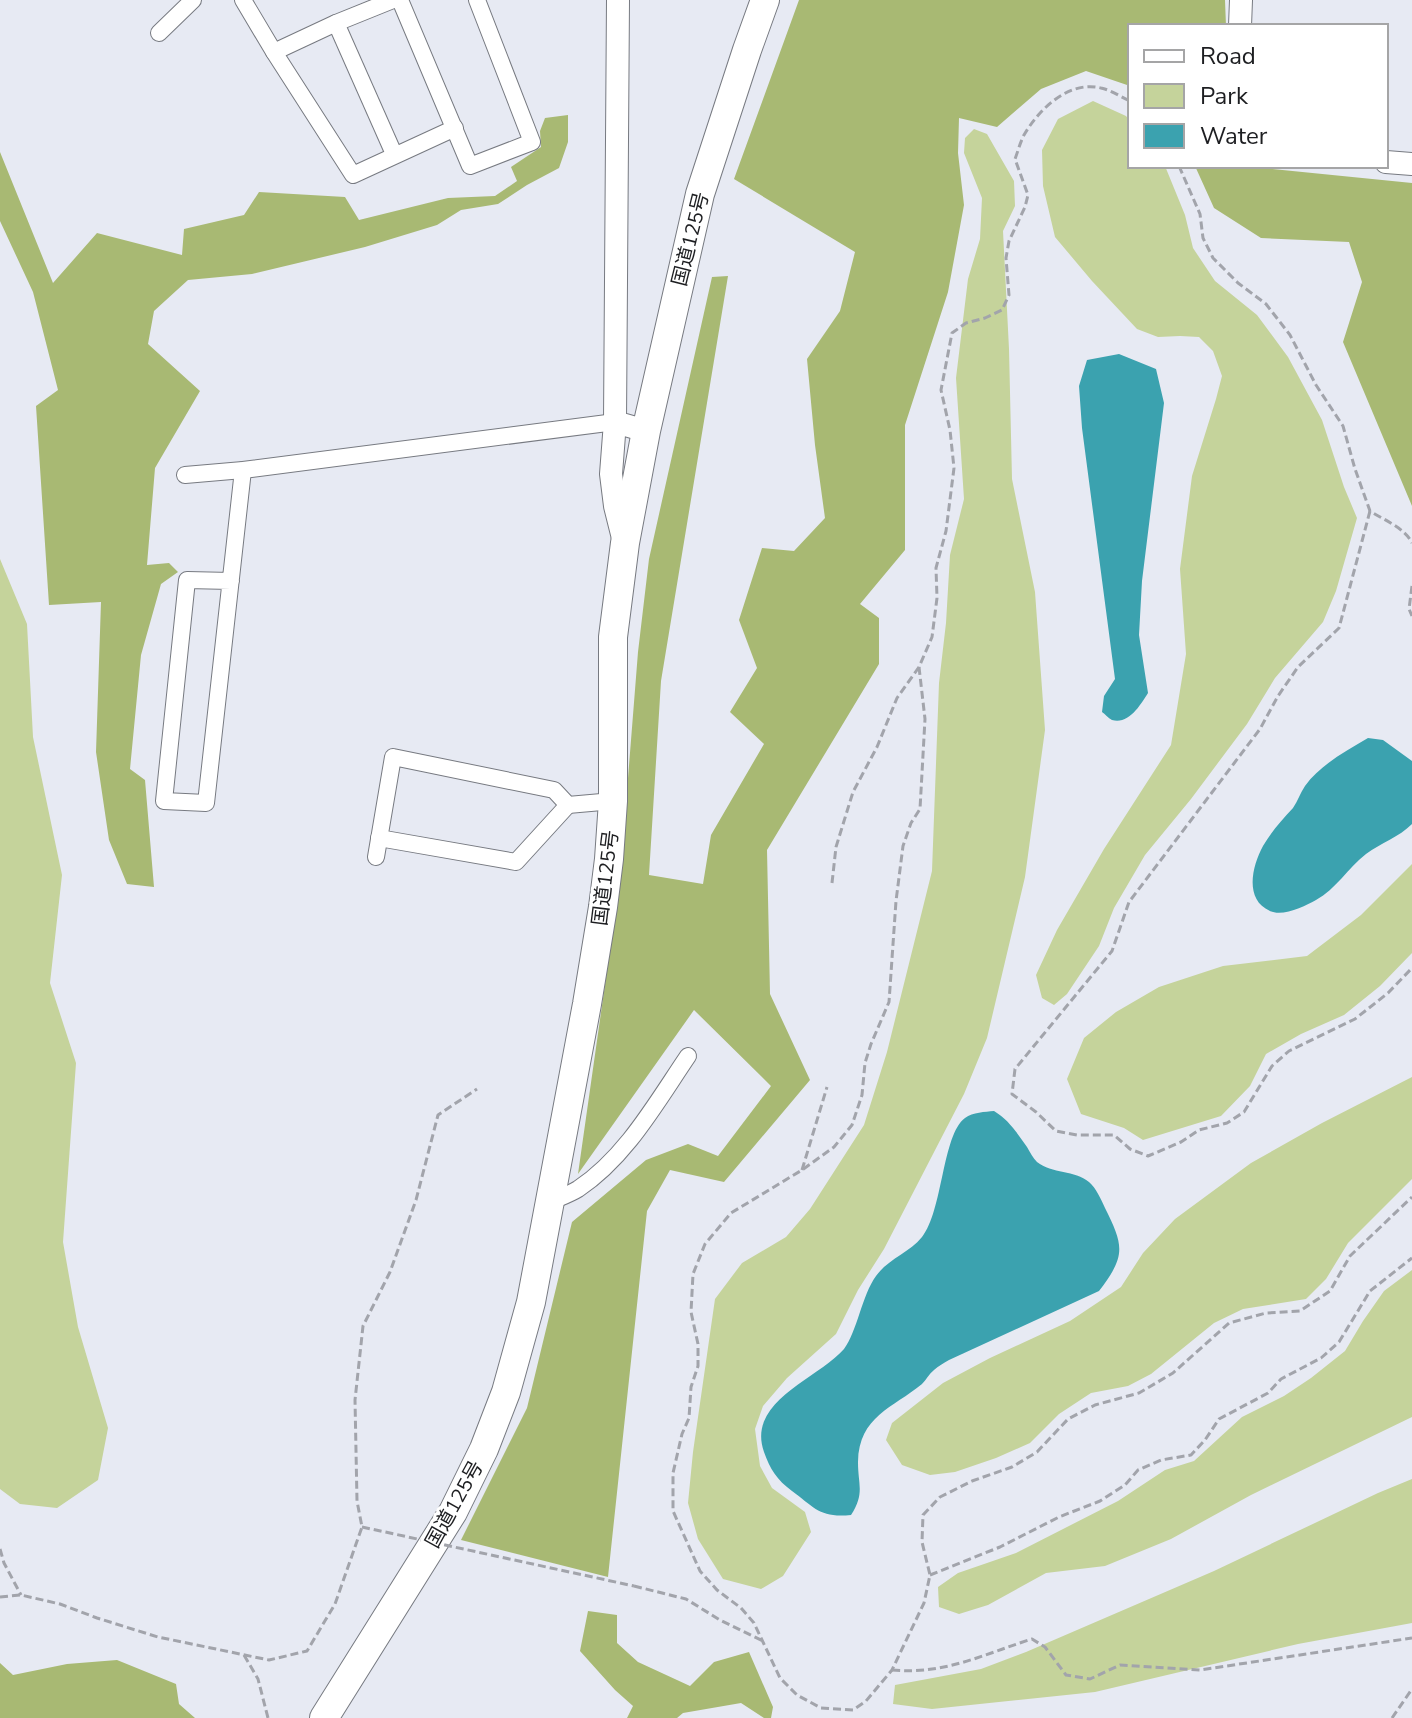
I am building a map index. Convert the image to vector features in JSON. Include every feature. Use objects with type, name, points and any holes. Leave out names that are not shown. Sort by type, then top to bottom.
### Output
[{"type":"highway","name":"国道125号","points":[[324,1718],[453,1512],[484,1449],[518,1353],[531,1302],[603,907],[613,801],[613,637],[625,543],[646,431],[700,194],[765,0]]},
{"type":"street","points":[[159,33],[193,0]]},
{"type":"street","points":[[243,0],[353,175],[455,128]]},
{"type":"street","points":[[274,52],[393,0]]},
{"type":"street","points":[[400,0],[470,166],[532,142],[477,0]]},
{"type":"street","points":[[618,0],[615,422],[611,474],[615,506],[625,543]]},
{"type":"street","points":[[1240,24],[1241,0]]},
{"type":"street","points":[[336,23],[394,154]]},
{"type":"street","points":[[1388,162],[1412,164]]},
{"type":"street","points":[[185,475],[615,422],[646,431]]},
{"type":"street","points":[[231,581],[187,580],[164,801],[206,803],[231,581],[243,470]]},
{"type":"street","points":[[376,857],[393,757],[554,790],[568,805]]},
{"type":"street","points":[[379,838],[516,862],[568,805],[613,801]]},
{"type":"street","points":[[550,1202],[576,1190],[604,1169],[635,1134],[688,1056]]},
{"type":"path","points":[[832,883],[836,847],[853,792],[877,747],[897,698],[919,667],[932,637],[937,598],[936,568],[946,531],[954,468],[941,390],[952,333],[966,323],[1002,310],[1009,295],[1006,258],[1009,241],[1028,195],[1015,159],[1024,136],[1041,112],[1065,93],[1083,87],[1101,88],[1128,100]]},
{"type":"path","points":[[1180,168],[1200,214],[1203,238],[1213,258],[1238,283],[1266,304],[1290,335],[1316,385],[1343,426],[1370,511],[1339,628],[1298,667],[1260,729],[1129,902],[1112,951],[1015,1069],[1012,1094],[1056,1131],[1077,1135],[1114,1135],[1130,1149],[1148,1156],[1181,1142],[1199,1130],[1227,1123],[1244,1112],[1272,1066],[1289,1051],[1355,1019],[1388,993],[1412,968]]},
{"type":"path","points":[[1370,511],[1409,536],[1412,543]]},
{"type":"path","points":[[1412,586],[1409,609],[1412,616]]},
{"type":"path","points":[[919,667],[925,719],[920,809],[903,846],[889,1002],[865,1063],[862,1095],[852,1125],[834,1147],[731,1213],[705,1244],[693,1274],[691,1312],[698,1344],[698,1366],[691,1387],[689,1418],[673,1473],[673,1511],[700,1571],[754,1623],[780,1678],[797,1695],[821,1708],[853,1710],[866,1701],[892,1670],[924,1603],[930,1575],[922,1542],[923,1515],[940,1497],[972,1481],[1012,1467],[1037,1452],[1068,1419],[1095,1405],[1139,1393],[1173,1373],[1229,1323],[1266,1313],[1300,1311],[1330,1291],[1350,1256],[1412,1197]]},
{"type":"path","points":[[802,1170],[827,1087]]},
{"type":"path","points":[[0,1597],[21,1595],[60,1604],[158,1637],[269,1660],[307,1651],[335,1604],[362,1527],[357,1501],[355,1400],[363,1326],[390,1272],[416,1200],[438,1115],[477,1089]]},
{"type":"path","points":[[930,1575],[1100,1501],[1125,1485],[1138,1470],[1161,1460],[1191,1455],[1219,1419],[1268,1393],[1281,1379],[1321,1358],[1339,1342],[1370,1291],[1412,1258]]},
{"type":"path","points":[[362,1527],[686,1599],[763,1641]]},
{"type":"path","points":[[0,1549],[21,1595]]},
{"type":"path","points":[[892,1670],[914,1672],[965,1663],[1032,1639],[1045,1647],[1066,1675],[1090,1679],[1120,1665],[1200,1670],[1412,1638]]},
{"type":"path","points":[[244,1655],[258,1679],[268,1718]]},
{"type":"path","points":[[1392,1718],[1412,1689]]},
{"type":"green space","points":[[799,0],[1225,0],[1226,24],[1128,24],[1128,85],[1086,71],[1041,89],[997,127],[959,118],[958,153],[964,205],[948,292],[905,425],[905,550],[860,604],[879,618],[879,664],[767,850],[770,994],[810,1080],[724,1182],[670,1170],[647,1211],[608,1577],[461,1540],[527,1408],[572,1222],[646,1160],[688,1144],[718,1156],[771,1086],[694,1010],[578,1174],[620,879],[638,652],[649,559],[712,277],[728,276],[661,681],[649,875],[703,884],[711,835],[764,744],[730,712],[757,668],[739,620],[762,548],[794,551],[825,518],[807,359],[840,311],[855,252],[734,179]]},
{"type":"green space","points":[[1093,101],[1128,118],[1128,168],[1166,168],[1185,215],[1193,248],[1215,281],[1257,315],[1288,357],[1322,420],[1357,518],[1336,591],[1323,622],[1275,678],[1247,724],[1145,855],[1114,908],[1099,946],[1067,994],[1054,1005],[1042,998],[1036,975],[1057,930],[1104,849],[1171,745],[1186,654],[1180,569],[1192,476],[1222,376],[1213,351],[1199,337],[1158,337],[1137,329],[1055,237],[1043,186],[1042,150],[1058,119]]},
{"type":"green space","points":[[568,115],[568,142],[559,168],[498,204],[461,210],[437,225],[365,247],[252,274],[188,280],[154,311],[148,344],[200,391],[155,468],[147,565],[169,563],[178,572],[161,584],[141,655],[130,769],[145,780],[154,887],[127,884],[109,840],[96,752],[101,602],[49,605],[36,406],[58,390],[33,292],[0,221],[0,152],[53,283],[97,233],[182,255],[184,229],[244,215],[259,192],[345,197],[359,220],[448,198],[495,196],[517,181],[511,167],[541,147],[540,131],[545,118]]},
{"type":"green space","points":[[974,129],[987,134],[1014,181],[1015,206],[1003,231],[1012,479],[1035,592],[1045,730],[1025,877],[987,1038],[964,1094],[836,1334],[787,1378],[763,1406],[755,1429],[760,1466],[772,1488],[805,1512],[811,1532],[783,1576],[761,1589],[723,1579],[698,1539],[688,1503],[715,1299],[742,1263],[786,1237],[810,1209],[864,1125],[887,1052],[932,871],[939,683],[950,555],[964,499],[956,378],[968,279],[980,239],[982,198],[964,153],[965,138]]},
{"type":"green space","points":[[1196,168],[1263,168],[1412,183],[1412,506],[1343,342],[1362,282],[1349,242],[1261,238],[1214,208]]},
{"type":"green space","points":[[0,559],[27,624],[33,737],[62,875],[50,983],[76,1063],[63,1242],[78,1327],[108,1428],[98,1480],[57,1508],[20,1504],[0,1489]]},
{"type":"green space","points":[[1412,864],[1412,953],[1380,986],[1344,1015],[1266,1054],[1250,1086],[1221,1116],[1143,1140],[1124,1128],[1081,1114],[1067,1079],[1084,1038],[1116,1012],[1159,987],[1223,966],[1307,956],[1361,915]]},
{"type":"green space","points":[[1412,1077],[1412,1179],[1348,1243],[1326,1279],[1306,1299],[1243,1309],[1214,1323],[1151,1374],[1128,1386],[1091,1393],[1059,1414],[1030,1443],[996,1458],[955,1472],[930,1475],[902,1465],[886,1440],[892,1423],[943,1383],[1070,1321],[1121,1287],[1143,1253],[1175,1219],[1251,1163]]},
{"type":"green space","points":[[1412,1270],[1412,1417],[1251,1495],[1171,1539],[1105,1566],[1046,1573],[988,1605],[959,1614],[939,1607],[938,1587],[958,1573],[1016,1553],[1118,1501],[1165,1470],[1194,1461],[1242,1417],[1311,1378],[1345,1351],[1384,1291]]},
{"type":"green space","points":[[1412,1479],[1412,1623],[1298,1644],[1095,1692],[932,1709],[893,1704],[895,1685],[981,1669],[1026,1652],[1214,1571]]},
{"type":"green space","points":[[588,1611],[617,1615],[617,1643],[638,1662],[690,1686],[714,1662],[749,1652],[773,1707],[771,1718],[764,1718],[741,1703],[683,1713],[677,1718],[627,1718],[633,1706],[580,1651]]},
{"type":"green space","points":[[117,1660],[176,1684],[179,1704],[195,1718],[0,1718],[0,1663],[13,1675],[67,1664]]},
{"type":"water","points":[[1119,354],[1156,369],[1164,403],[1142,581],[1139,635],[1148,693],[1129,717],[1118,721],[1102,712],[1104,696],[1115,679],[1079,386],[1087,360]]},
{"type":"water","points":[[1368,738],[1383,740],[1412,761],[1412,824],[1366,854],[1316,900],[1287,912],[1270,911],[1256,899],[1253,891],[1256,863],[1263,846],[1293,808],[1311,778]]},
{"type":"water","points":[[994,1111],[1012,1127],[1037,1162],[1083,1178],[1094,1187],[1119,1242],[1114,1269],[1099,1291],[949,1360],[880,1415],[871,1423],[860,1446],[860,1489],[851,1515],[825,1513],[787,1487],[772,1469],[764,1452],[761,1434],[765,1419],[788,1393],[844,1349],[876,1276],[917,1243],[929,1225],[957,1127],[968,1116]]}]
